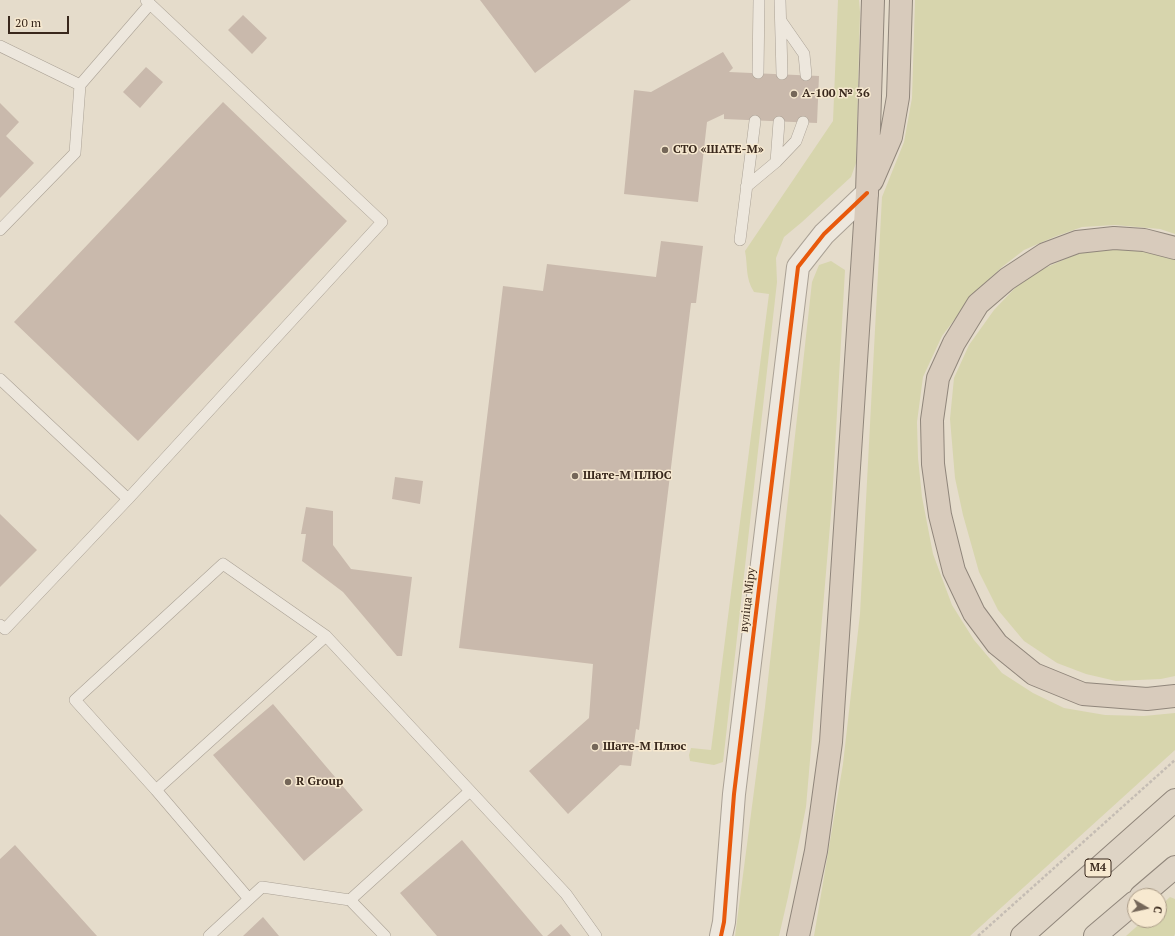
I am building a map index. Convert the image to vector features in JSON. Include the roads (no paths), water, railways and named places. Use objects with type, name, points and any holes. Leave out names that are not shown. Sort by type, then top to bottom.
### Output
[{"type":"highway","points":[[798,936],[816,851],[831,742],[867,193],[873,0]]},
{"type":"highway","points":[[867,193],[891,137],[898,97],[901,0]]},
{"type":"highway","points":[[1175,248],[1144,240],[1114,238],[1077,242],[1046,254],[1007,279],[978,304],[954,343],[938,378],[932,420],[933,464],[940,515],[954,571],[974,613],[998,644],[1034,674],[1083,694],[1147,700],[1175,696]]},
{"type":"highway","name":"М4","points":[[1022,936],[1175,800]]},
{"type":"highway","points":[[1150,888],[1175,867]]},
{"type":"highway","points":[[1095,936],[1127,909]]},
{"type":"street","name":"вуліца Міру","points":[[721,936],[724,922],[734,794],[798,267],[824,234],[867,193]]},
{"type":"lane","points":[[758,73],[759,0]]},
{"type":"lane","points":[[780,0],[782,74]]},
{"type":"lane","points":[[0,230],[75,153],[80,85],[148,2],[382,222],[128,499],[5,629],[0,625]]},
{"type":"lane","points":[[781,21],[804,54],[806,75]]},
{"type":"lane","points":[[0,46],[80,85]]},
{"type":"lane","points":[[740,240],[755,121]]},
{"type":"lane","points":[[776,162],[779,122]]},
{"type":"lane","points":[[746,187],[776,162],[796,141],[803,122]]},
{"type":"lane","points":[[0,379],[128,499]]},
{"type":"lane","points":[[249,899],[156,790],[75,700],[223,564],[326,636],[566,894],[596,936]]},
{"type":"lane","points":[[156,790],[326,636]]},
{"type":"lane","points":[[350,900],[470,791]]},
{"type":"lane","points":[[209,936],[262,887],[350,900],[385,936]]},
{"type":"place","name":"А-100 № 36","points":[[794,94]]},
{"type":"place","name":"СТО «ШАТЕ-М»","points":[[665,150]]},
{"type":"place","name":"Шате-М ПЛЮС","points":[[575,476]]},
{"type":"place","name":"Шате-М Плюс","points":[[595,747]]},
{"type":"place","name":"R Group","points":[[288,782]]}]
